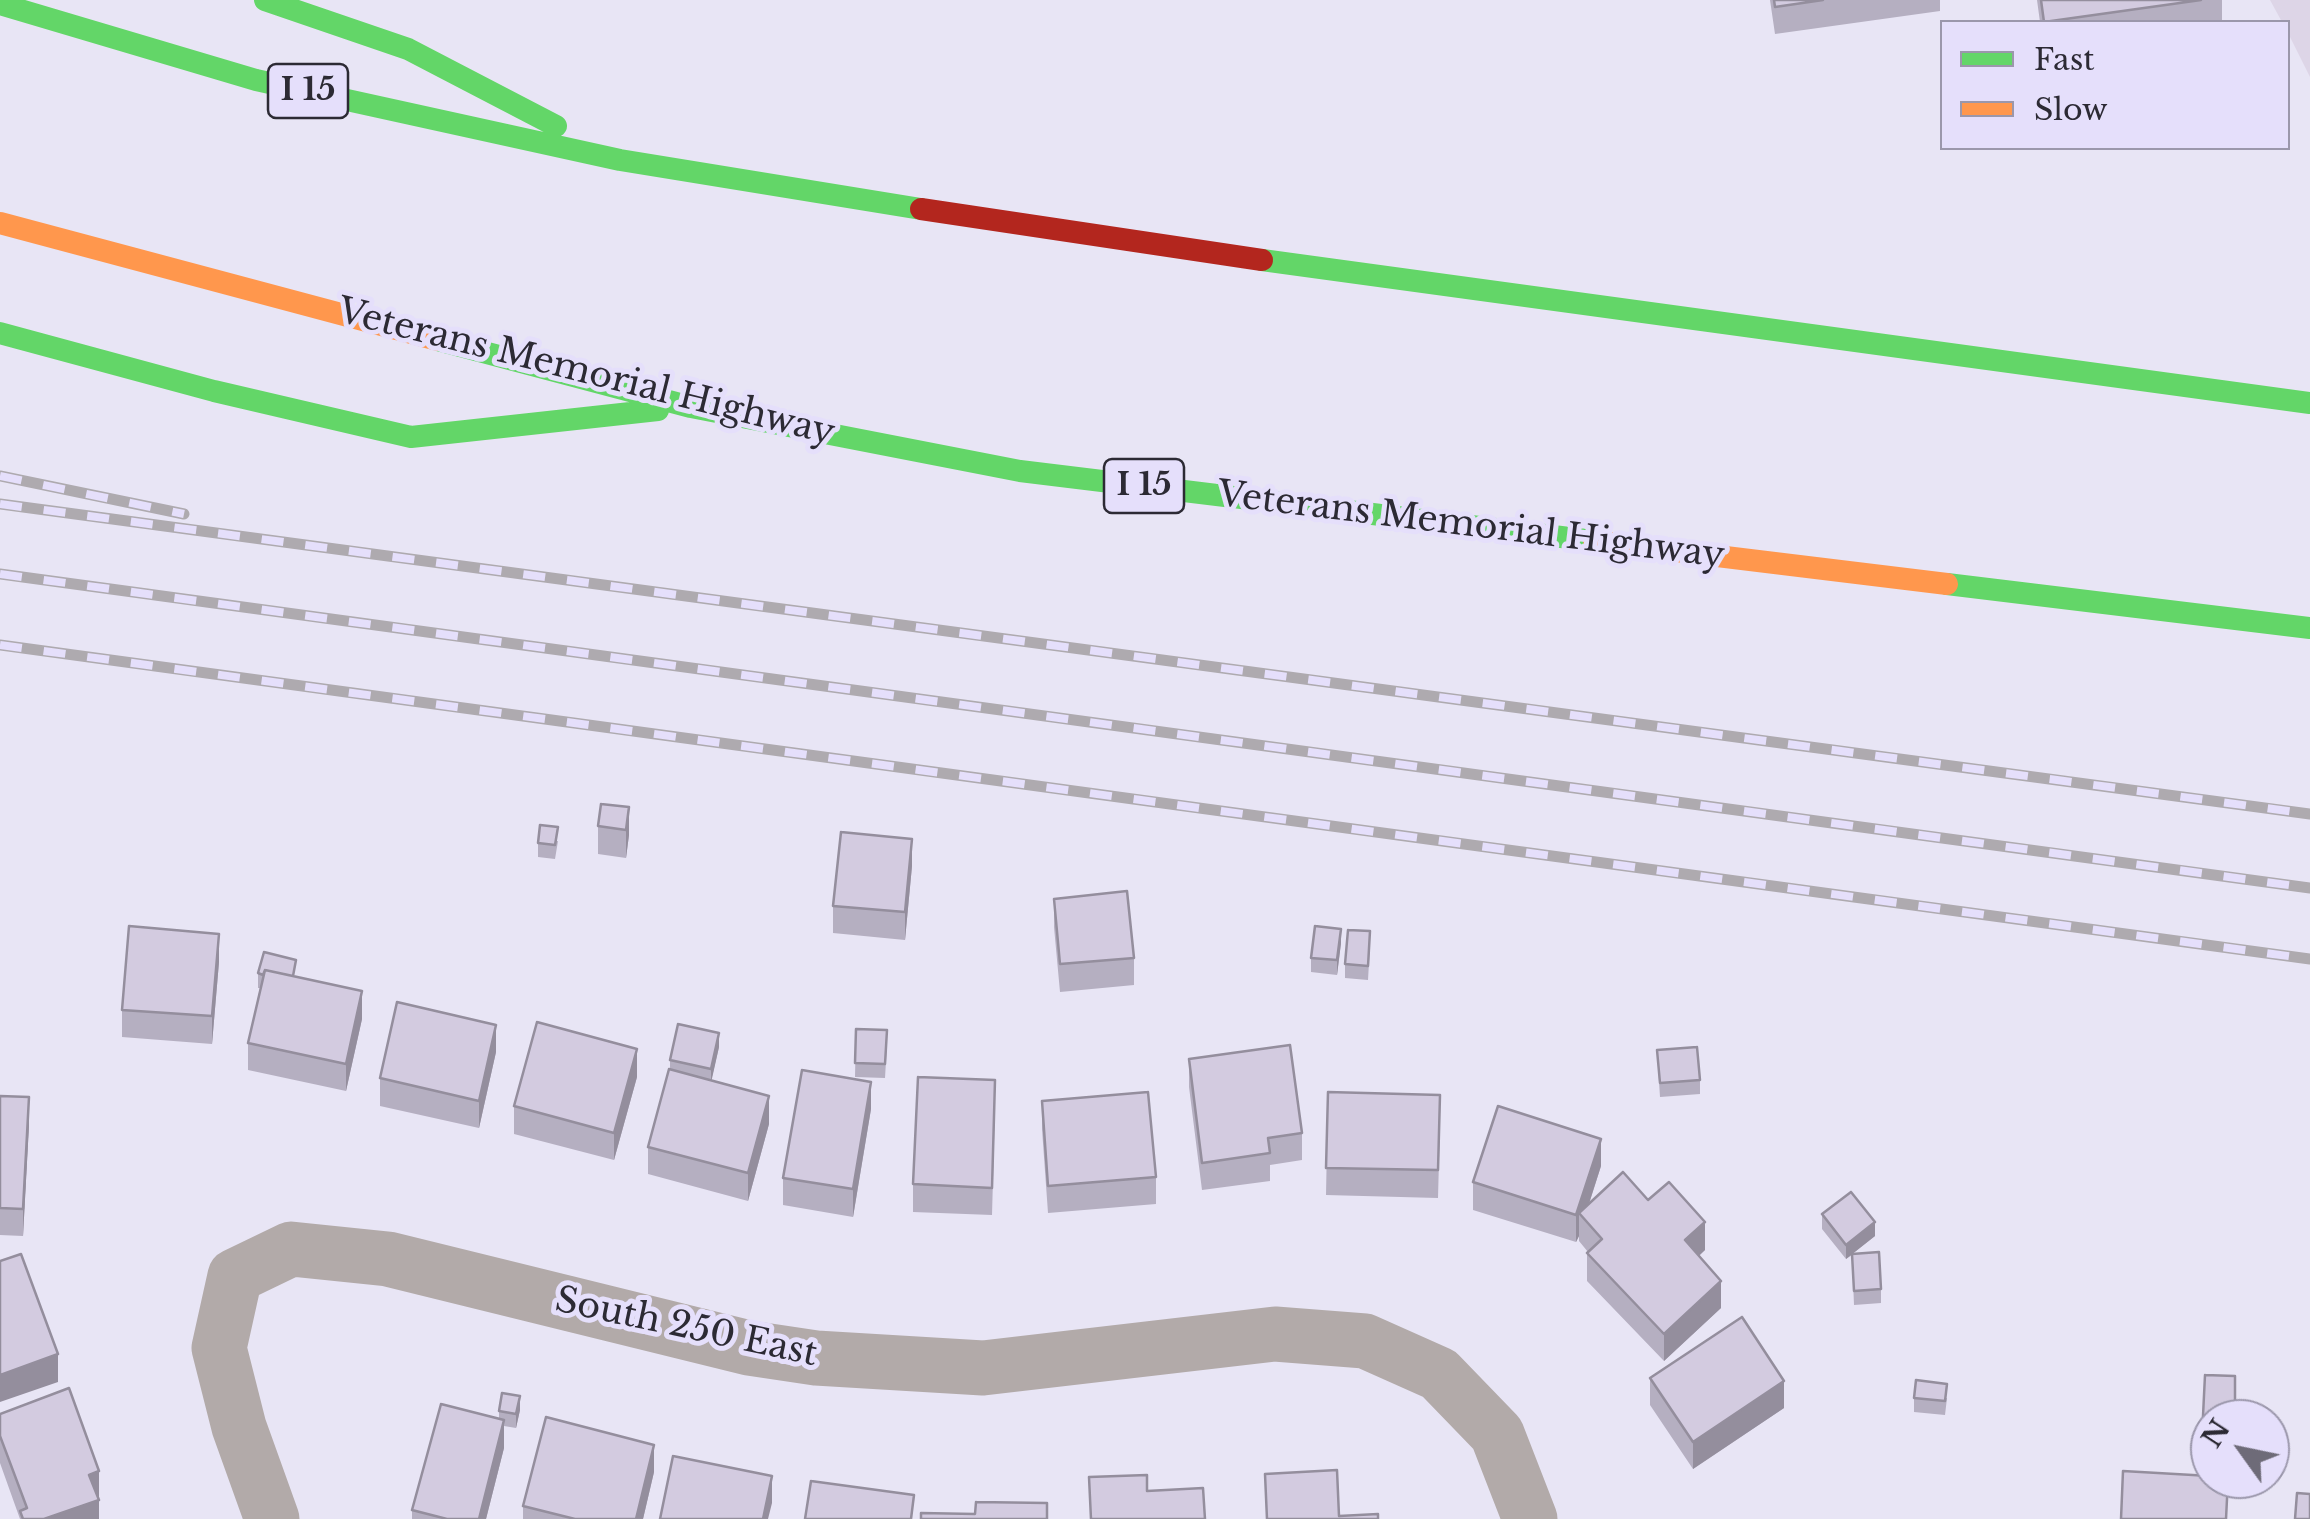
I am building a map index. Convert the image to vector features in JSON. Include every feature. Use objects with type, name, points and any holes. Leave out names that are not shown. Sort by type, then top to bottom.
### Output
[{"type":"highway","points":[[265,0],[408,49],[620,160]]},
{"type":"highway","name":"I 15","points":[[0,4],[256,80],[620,160],[1102,238],[2310,403]]},
{"type":"highway","name":"Veterans Memorial Highway","points":[[0,223],[690,407],[1020,472],[2310,628]]},
{"type":"highway","points":[[0,333],[214,392],[411,437],[690,407]]},
{"type":"street","name":"South 250 East","points":[[272,1519],[239,1427],[219,1348],[235,1276],[291,1250],[388,1259],[749,1348],[816,1358],[983,1368],[1275,1334],[1365,1341],[1439,1374],[1497,1434],[1530,1519]]},
{"type":"shaded area","points":[[2270,0],[2310,0],[2310,77],[2290,37],[2290,20],[2281,20]]},
{"type":"building","points":[[1774,0],[1823,0],[1775,7]]},
{"type":"building","points":[[2041,0],[2201,0],[2058,20],[2044,20]]},
{"type":"building","points":[[601,804],[629,807],[626,830],[598,826]]},
{"type":"building","points":[[540,825],[558,827],[555,845],[538,843]]},
{"type":"building","points":[[841,832],[912,839],[905,912],[833,906]]},
{"type":"building","points":[[1127,891],[1134,958],[1060,964],[1054,899]]},
{"type":"building","points":[[129,926],[219,934],[212,1016],[122,1010]]},
{"type":"building","points":[[1315,926],[1341,929],[1337,960],[1311,958]]},
{"type":"building","points":[[1348,930],[1370,931],[1368,966],[1345,964]]},
{"type":"building","points":[[264,952],[296,960],[293,976],[265,970],[263,975],[258,973]]},
{"type":"building","points":[[265,970],[362,991],[346,1064],[248,1043]]},
{"type":"building","points":[[397,1002],[496,1025],[479,1101],[380,1078]]},
{"type":"building","points":[[537,1022],[637,1049],[614,1133],[514,1106]]},
{"type":"building","points":[[678,1024],[719,1033],[711,1069],[670,1060]]},
{"type":"building","points":[[856,1029],[887,1030],[885,1064],[855,1063]]},
{"type":"building","points":[[1290,1045],[1302,1133],[1268,1138],[1270,1153],[1202,1163],[1189,1059]]},
{"type":"building","points":[[1697,1047],[1700,1080],[1660,1083],[1657,1050]]},
{"type":"building","points":[[669,1069],[769,1096],[748,1173],[648,1147]]},
{"type":"building","points":[[802,1070],[871,1082],[853,1189],[783,1178]]},
{"type":"building","points":[[918,1077],[995,1080],[992,1188],[913,1184]]},
{"type":"building","points":[[1148,1092],[1156,1177],[1048,1186],[1042,1101]]},
{"type":"building","points":[[1328,1092],[1440,1095],[1438,1170],[1326,1168]]},
{"type":"building","points":[[0,1096],[29,1097],[23,1209],[0,1208]]},
{"type":"building","points":[[1498,1106],[1601,1139],[1576,1215],[1473,1182]]},
{"type":"building","points":[[1623,1172],[1648,1200],[1669,1182],[1705,1222],[1685,1240],[1721,1281],[1664,1334],[1587,1253],[1602,1239],[1579,1213]]},
{"type":"building","points":[[1851,1192],[1875,1222],[1846,1245],[1822,1214]]},
{"type":"building","points":[[1879,1252],[1881,1289],[1854,1291],[1852,1254]]},
{"type":"building","points":[[21,1254],[58,1354],[0,1375],[0,1261]]},
{"type":"building","points":[[1742,1317],[1784,1381],[1693,1442],[1650,1378]]},
{"type":"building","points":[[2205,1375],[2235,1376],[2235,1399],[2204,1399]]},
{"type":"building","points":[[1916,1380],[1947,1384],[1945,1401],[1914,1398]]},
{"type":"building","points":[[69,1388],[99,1471],[89,1475],[99,1500],[44,1519],[23,1519],[20,1511],[27,1508],[0,1436],[0,1414]]},
{"type":"building","points":[[502,1393],[520,1396],[516,1414],[499,1411]]},
{"type":"building","points":[[441,1404],[504,1420],[479,1519],[447,1519],[412,1510]]},
{"type":"building","points":[[546,1417],[654,1445],[636,1519],[575,1519],[523,1506]]},
{"type":"building","points":[[673,1456],[772,1476],[763,1519],[660,1519]]},
{"type":"building","points":[[1337,1470],[1339,1516],[1378,1514],[1378,1519],[1267,1519],[1265,1474]]},
{"type":"building","points":[[2123,1471],[2190,1475],[2190,1499],[2227,1499],[2226,1519],[2121,1519]]},
{"type":"building","points":[[1147,1475],[1147,1491],[1203,1488],[1205,1519],[1091,1519],[1089,1477]]},
{"type":"building","points":[[811,1481],[914,1495],[911,1519],[805,1519]]},
{"type":"building","points":[[2297,1493],[2310,1494],[2310,1519],[2295,1519]]},
{"type":"building","points":[[976,1502],[1047,1503],[1047,1519],[921,1519],[921,1513],[975,1514]]},
{"type":"railway","points":[[0,476],[184,514]]},
{"type":"railway","points":[[0,504],[2310,814]]},
{"type":"railway","points":[[0,574],[2310,888]]},
{"type":"railway","points":[[0,645],[2310,959]]},
{"type":"traffic: fast","points":[[265,0],[408,49],[556,126]]},
{"type":"traffic: fast","points":[[0,4],[256,80],[620,160],[921,209]]},
{"type":"traffic: fast","points":[[1262,260],[2310,403]]},
{"type":"traffic: fast","points":[[0,333],[214,391],[411,437],[658,410]]},
{"type":"traffic: fast","points":[[438,340],[691,407],[1020,471],[1594,541]]},
{"type":"traffic: fast","points":[[1947,584],[2310,628]]},
{"type":"traffic: slow","points":[[0,223],[438,340]]},
{"type":"traffic: slow","points":[[1594,541],[1947,584]]},
{"type":"traffic: jam","points":[[921,209],[1262,260]]}]
